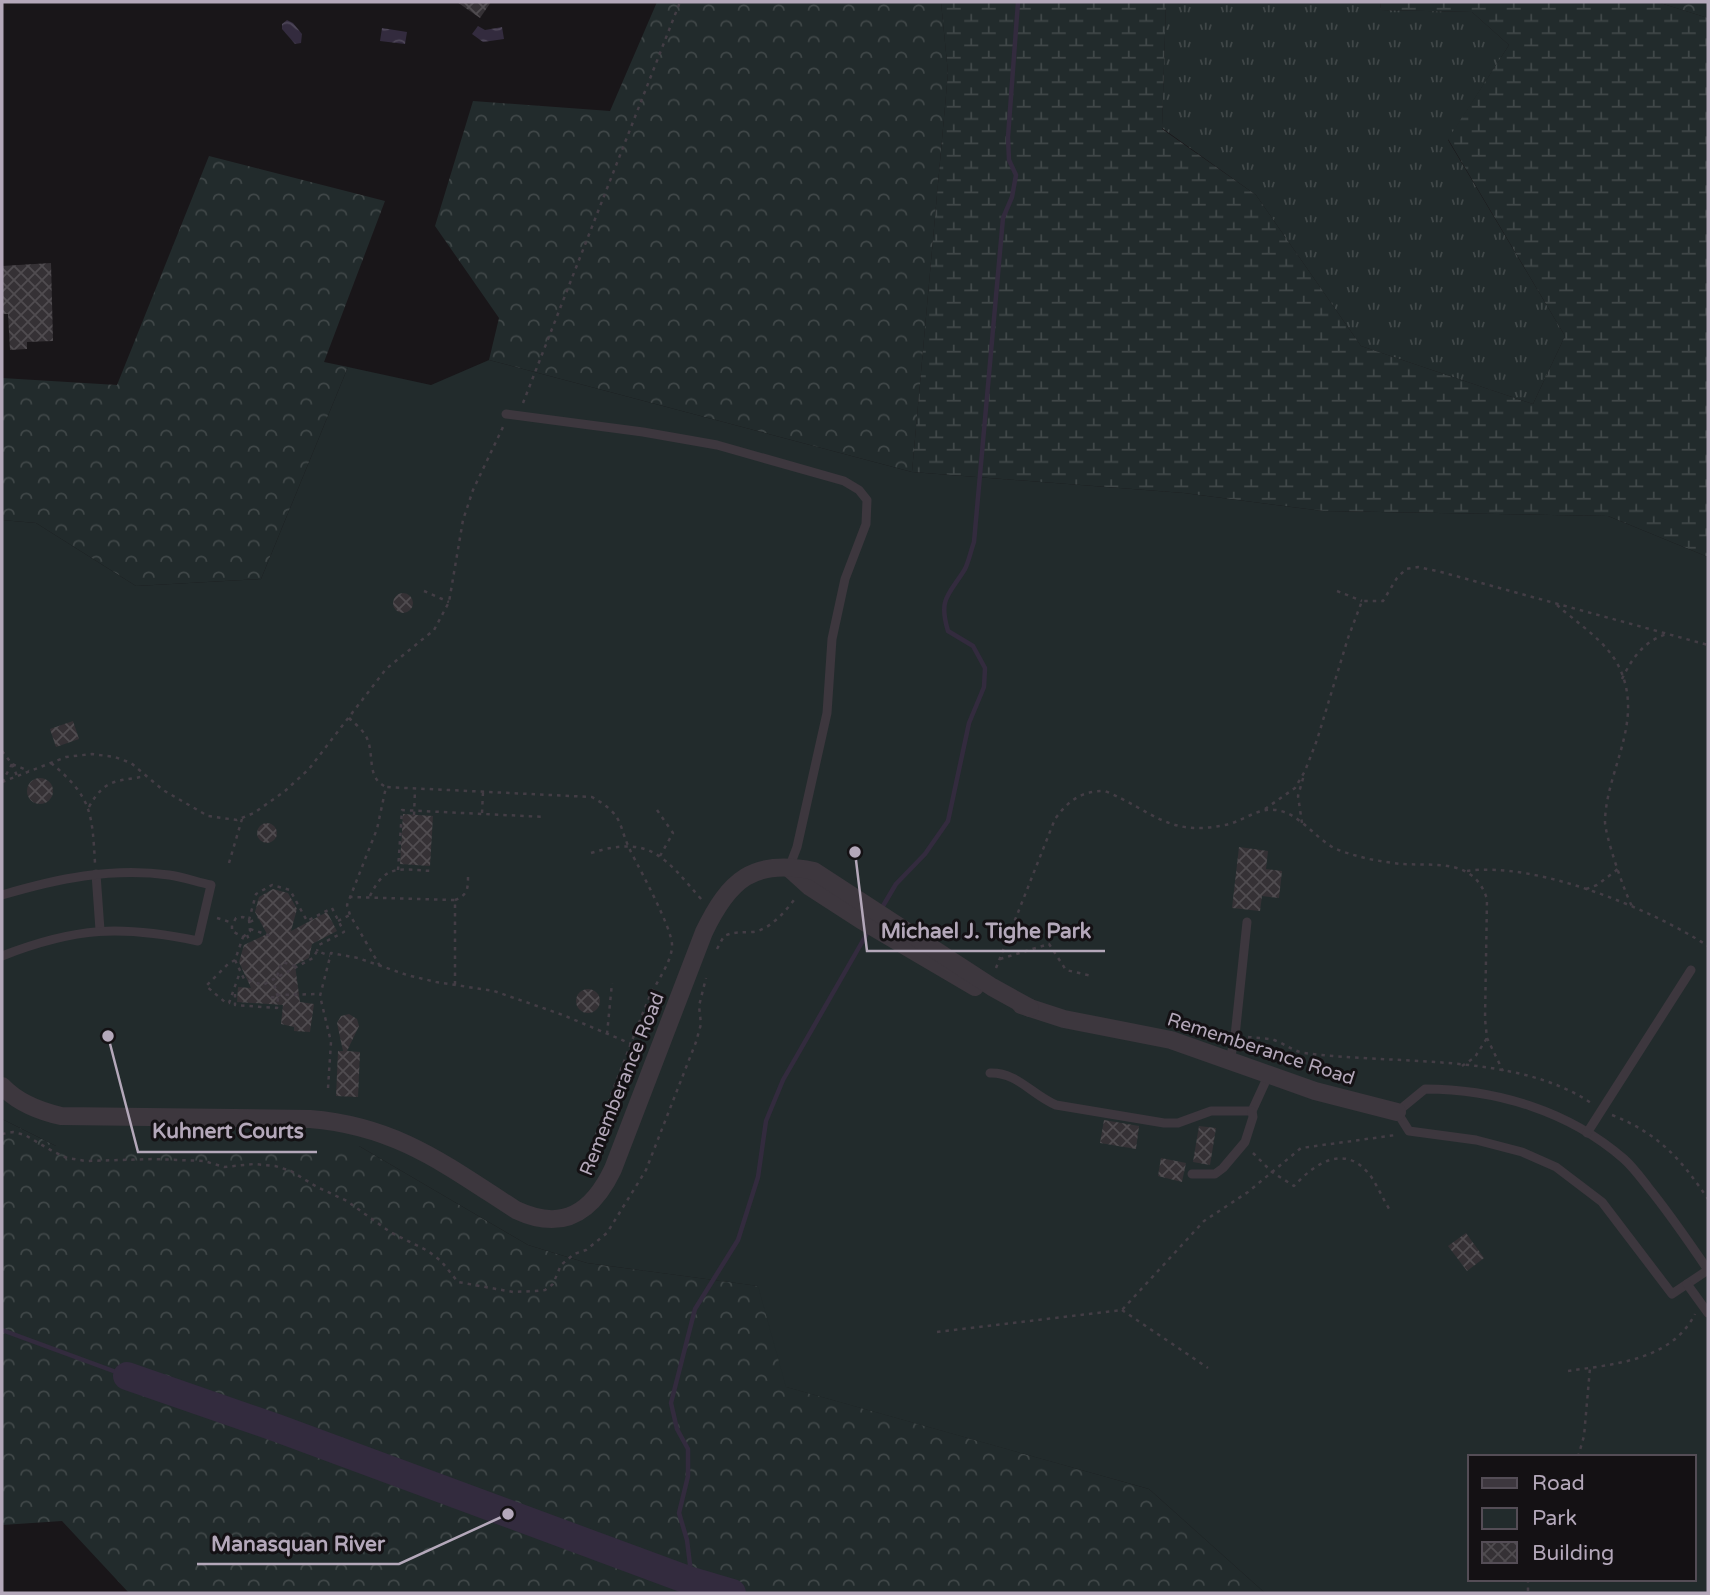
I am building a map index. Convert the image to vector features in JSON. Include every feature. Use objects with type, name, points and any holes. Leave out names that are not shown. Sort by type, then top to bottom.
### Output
[{"type":"street","name":"Rememberance Road","points":[[789,868],[806,883],[865,913],[1030,1008]]},
{"type":"street","name":"Rememberance Road","points":[[2,1086],[22,1102],[45,1112],[69,1117],[310,1119],[351,1124],[385,1133],[418,1147],[531,1217],[546,1220],[571,1216],[593,1202],[603,1191],[713,912],[725,893],[744,877],[755,872],[789,868],[814,872],[865,913]]},
{"type":"street","name":"Rememberance Road","points":[[887,927],[963,981],[993,996],[1064,1019],[1171,1040],[1315,1091],[1397,1112]]},
{"type":"lane","points":[[506,414],[643,432],[717,445],[844,481],[859,490],[867,500],[866,524],[845,579],[831,639],[827,713],[797,847],[789,868]]},
{"type":"lane","points":[[96,874],[100,930]]},
{"type":"lane","points":[[2,895],[50,881],[96,874],[169,875],[211,885],[198,941],[141,931],[100,930],[70,934],[2,956]]},
{"type":"lane","points":[[1230,1060],[1247,922]]},
{"type":"lane","points":[[1587,1133],[1692,970]]},
{"type":"lane","points":[[990,1073],[1002,1072],[1016,1078],[1043,1099],[1056,1105],[1164,1123],[1178,1123],[1211,1111],[1252,1111]]},
{"type":"lane","points":[[1192,1174],[1215,1174],[1245,1142],[1253,1117],[1252,1111],[1269,1074]]},
{"type":"lane","points":[[1425,1089],[1452,1089],[1502,1097],[1546,1111],[1587,1133],[1625,1159],[1676,1222],[1708,1270],[1672,1294],[1602,1202],[1556,1167],[1522,1152],[1476,1140],[1409,1131],[1397,1112],[1425,1089]]},
{"type":"lane","points":[[1687,1284],[1708,1313]]},
{"type":"path","points":[[12,764],[2,782],[66,757],[104,755],[131,763],[163,790],[208,816],[237,820],[254,813],[309,769],[386,669],[434,630],[449,602],[463,520],[473,490],[503,427],[506,414],[521,407],[680,2]]},
{"type":"path","points":[[1337,591],[1362,601],[1383,601],[1406,569],[1418,568],[1708,645]]},
{"type":"path","points":[[424,591],[449,602]]},
{"type":"path","points":[[1303,824],[1298,796],[1362,601]]},
{"type":"path","points":[[1554,603],[1593,635],[1620,669],[1628,725],[1605,823],[1623,887],[1632,906]]},
{"type":"path","points":[[1622,679],[1631,661],[1643,647],[1657,637],[1667,634]]},
{"type":"path","points":[[349,718],[368,739],[373,774],[377,783],[386,788],[592,797],[608,806],[619,817],[627,845],[672,942],[671,953],[650,996],[589,1153]]},
{"type":"path","points":[[2,751],[18,776]]},
{"type":"path","points":[[51,763],[76,785],[89,807],[96,874]]},
{"type":"path","points":[[12,764],[30,771]]},
{"type":"path","points":[[1263,811],[1295,788],[1305,771]]},
{"type":"path","points":[[89,807],[95,794],[105,784],[148,776]]},
{"type":"path","points":[[380,966],[350,915],[347,905],[377,829],[386,788]]},
{"type":"path","points":[[414,813],[415,789]]},
{"type":"path","points":[[992,987],[994,973],[1055,819],[1068,802],[1092,791],[1105,791],[1175,826],[1193,830],[1231,824],[1274,809],[1289,814],[1333,848],[1351,855],[1397,864],[1447,865],[1467,871],[1520,873],[1586,889],[1679,927],[1708,946]]},
{"type":"path","points":[[482,813],[483,792]]},
{"type":"path","points":[[398,870],[402,810],[414,813],[545,817]]},
{"type":"path","points":[[657,810],[673,833],[660,856]]},
{"type":"path","points":[[229,863],[243,818]]},
{"type":"path","points":[[591,853],[627,845],[649,850],[667,860],[713,912]]},
{"type":"path","points":[[1586,889],[1597,885],[1618,869]]},
{"type":"path","points":[[370,896],[377,881],[386,873],[398,870],[433,871]]},
{"type":"path","points":[[1467,871],[1479,881],[1487,899],[1486,1038],[1503,1071]]},
{"type":"path","points":[[349,897],[455,900],[464,897],[467,892],[468,876]]},
{"type":"path","points":[[714,957],[724,936],[742,930],[750,933],[770,923],[788,909],[806,883]]},
{"type":"path","points":[[235,960],[244,979],[263,985],[313,958],[319,945],[344,932],[332,908],[307,921],[290,890],[272,885],[256,894],[249,921],[250,929],[235,960],[206,986],[229,1005],[235,994]]},
{"type":"path","points":[[455,900],[455,986]]},
{"type":"path","points":[[338,920],[350,915]]},
{"type":"path","points":[[214,917],[233,923]]},
{"type":"path","points":[[249,921],[243,917],[236,918],[232,931],[245,936],[250,942]]},
{"type":"path","points":[[249,921],[258,918]]},
{"type":"path","points":[[250,929],[274,937]]},
{"type":"path","points":[[1000,959],[1049,944],[1066,970],[1092,976]]},
{"type":"path","points":[[317,951],[330,956]]},
{"type":"path","points":[[328,1088],[331,1042],[320,994],[331,953],[407,975],[455,986],[494,991],[657,1055]]},
{"type":"path","points":[[240,972],[235,1005],[277,1007],[274,979],[282,962],[298,967]]},
{"type":"path","points":[[2,1133],[25,1135],[67,1158],[86,1161],[153,1159],[204,1161],[224,1167],[254,1164],[275,1166],[291,1171],[347,1201],[390,1231],[428,1251],[441,1261],[458,1282],[513,1292],[545,1290],[553,1284],[561,1265],[607,1233],[646,1170],[696,1042],[701,1024],[699,1006],[706,975]]},
{"type":"path","points":[[254,982],[254,988]]},
{"type":"path","points":[[607,1034],[612,983]]},
{"type":"path","points":[[271,997],[320,994]]},
{"type":"path","points":[[1191,1029],[1272,1040],[1300,1052],[1462,1066],[1503,1071],[1545,1081],[1634,1124],[1664,1144],[1708,1199]]},
{"type":"path","points":[[1462,1066],[1475,1056],[1486,1038]]},
{"type":"path","points":[[937,1332],[1122,1310],[1204,1221],[1248,1192],[1301,1148],[1384,1138],[1409,1131]]},
{"type":"path","points":[[1245,1142],[1272,1172],[1294,1186],[1309,1170],[1326,1160],[1339,1158],[1350,1161],[1370,1176],[1391,1212]]},
{"type":"path","points":[[1568,1371],[1632,1361],[1668,1346],[1688,1328],[1700,1302]]},
{"type":"path","points":[[1122,1310],[1208,1368]]},
{"type":"path","points":[[1579,1455],[1584,1436],[1590,1368]]},
{"type":"path","points":[[1528,1581],[1528,1593]]},
{"type":"green space","points":[[657,2],[941,2],[948,73],[912,472],[489,360],[499,318],[435,226],[473,101],[610,111]]},
{"type":"green space","points":[[941,2],[1166,2],[1162,129],[1256,195],[1361,346],[1533,404],[1565,336],[1448,139],[1509,45],[1472,12],[1381,10],[1380,2],[1657,2],[1708,18],[1708,557],[1608,516],[1323,511],[1184,493],[912,472],[948,73]]},
{"type":"green space","points":[[1166,2],[1380,2],[1381,10],[1472,12],[1509,45],[1448,140],[1565,336],[1533,404],[1361,346],[1256,195],[1162,128]]},
{"type":"green space","points":[[1657,2],[1708,2],[1708,18]]},
{"type":"green space","points":[[209,156],[385,201],[324,362],[348,367],[261,579],[136,586],[36,523],[2,520],[2,378],[117,385]]},
{"type":"green space","points":[[489,360],[912,472],[1184,493],[1323,511],[1608,516],[1708,557],[1708,1593],[1265,1593],[1149,1489],[786,1387],[758,1286],[587,1263],[528,1245],[359,1146],[56,1146],[2,1119],[2,520],[36,523],[136,586],[261,579],[348,367],[431,385]]},
{"type":"green space","points":[[2,1119],[56,1146],[359,1146],[528,1245],[587,1263],[759,1286],[787,1387],[1149,1489],[1265,1593],[129,1593],[62,1521],[2,1525]]},
{"type":"water","points":[[287,20],[302,34],[301,43],[295,44],[282,29],[282,24]]},
{"type":"water","points":[[478,26],[485,30],[502,27],[504,39],[483,42],[472,34]]},
{"type":"water","points":[[382,28],[407,32],[405,44],[380,41]]},
{"type":"building","points":[[457,2],[491,2],[480,18]]},
{"type":"building","points":[[51,263],[53,341],[27,342],[27,349],[10,350],[8,314],[3,314],[2,266]]},
{"type":"building","points":[[403,593],[410,596],[413,603],[410,610],[403,613],[396,610],[393,603],[396,596]]},
{"type":"building","points":[[73,721],[79,739],[56,747],[50,729]]},
{"type":"building","points":[[40,778],[49,782],[53,791],[49,800],[40,804],[31,800],[27,791],[31,782]]},
{"type":"building","points":[[403,814],[433,816],[430,866],[400,864]]},
{"type":"building","points":[[267,823],[274,826],[277,833],[274,840],[267,843],[260,840],[257,833],[260,826]]},
{"type":"building","points":[[1239,847],[1268,851],[1266,869],[1282,871],[1279,898],[1262,896],[1260,911],[1232,908]]},
{"type":"building","points":[[273,889],[288,893],[297,909],[291,931],[327,912],[337,931],[312,944],[309,958],[295,965],[300,1002],[314,1004],[310,1032],[294,1031],[294,1027],[281,1024],[283,1005],[237,1002],[238,987],[251,988],[239,962],[244,945],[267,934],[255,912],[259,897]]},
{"type":"building","points":[[583,989],[593,989],[600,996],[600,1006],[593,1013],[583,1013],[576,1006],[576,996]]},
{"type":"building","points":[[349,1014],[357,1019],[359,1026],[347,1051],[360,1052],[358,1097],[336,1096],[338,1051],[343,1051],[337,1023],[341,1016]]},
{"type":"building","points":[[1104,1120],[1139,1126],[1136,1149],[1100,1143]]},
{"type":"building","points":[[1199,1126],[1216,1128],[1210,1165],[1193,1162]]},
{"type":"building","points":[[1161,1158],[1186,1163],[1182,1182],[1158,1176]]},
{"type":"building","points":[[1466,1233],[1484,1258],[1467,1271],[1448,1246]]},
{"type":"waterway","points":[[880,911],[896,884],[925,854],[948,821],[969,723],[984,687],[985,668],[973,646],[948,631],[944,611],[947,597],[965,569],[974,542],[1003,218],[1012,197],[1016,175],[1009,160],[1008,137],[1018,2]]},
{"type":"waterway","points":[[692,1581],[687,1540],[679,1513],[688,1476],[688,1449],[677,1429],[671,1403],[695,1309],[738,1240],[758,1177],[766,1121],[783,1080],[869,930]]},
{"type":"waterway","points":[[2,1330],[127,1376]]},
{"type":"waterway","points":[[127,1376],[277,1428],[688,1580],[732,1593]]},
{"type":"place","name":"Michael J. Tighe Park","points":[[855,852]]},
{"type":"place","name":"Kuhnert Courts","points":[[108,1036]]},
{"type":"place","name":"Manasquan River","points":[[508,1514]]}]
